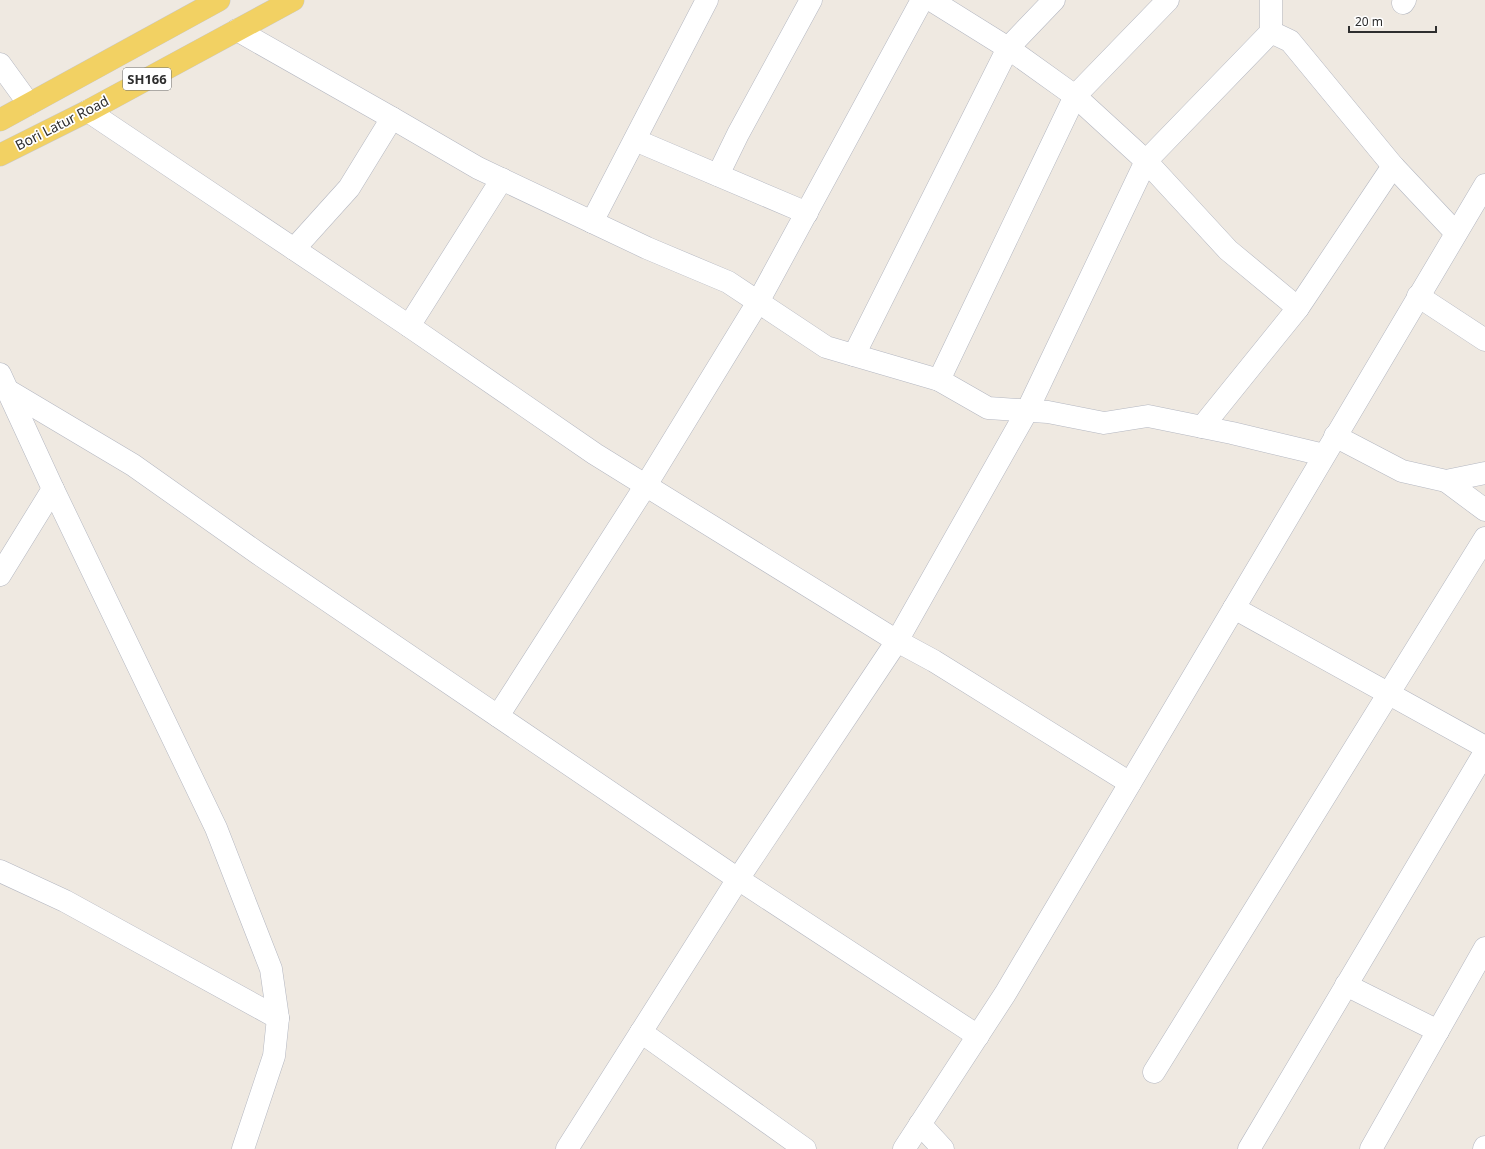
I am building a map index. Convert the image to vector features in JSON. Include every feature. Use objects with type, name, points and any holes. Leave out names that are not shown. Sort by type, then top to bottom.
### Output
[{"type":"main road","name":"SH166","points":[[0,120],[219,0]]},
{"type":"main road","name":"Bori Latur Road","points":[[0,155],[88,111],[293,0]]},
{"type":"street","points":[[592,222],[707,0]]},
{"type":"street","points":[[718,175],[738,134],[811,0]]},
{"type":"street","points":[[498,716],[646,485],[758,302],[922,0]]},
{"type":"street","points":[[931,0],[1008,48],[1076,96],[1146,161],[1228,250],[1298,308]]},
{"type":"street","points":[[854,355],[1008,48],[1054,0]]},
{"type":"street","points":[[939,380],[1076,96],[1168,0]]},
{"type":"street","points":[[567,1149],[738,879],[898,641],[1027,411],[1146,161],[1271,32],[1271,0]]},
{"type":"street","points":[[236,30],[478,168],[502,178],[647,248],[728,282],[826,347],[939,380],[988,408],[1048,412],[1104,423],[1148,416],[1324,455]]},
{"type":"street","points":[[1271,32],[1290,41],[1393,166],[1456,233]]},
{"type":"street","points":[[0,64],[29,104]]},
{"type":"street","points":[[88,111],[409,326],[596,454],[1130,783]]},
{"type":"street","points":[[294,249],[349,188],[392,118]]},
{"type":"street","points":[[635,140],[807,213]]},
{"type":"street","points":[[1202,427],[1298,308],[1393,166]]},
{"type":"street","points":[[409,326],[502,178]]},
{"type":"street","points":[[904,1149],[1005,994],[1485,185]]},
{"type":"street","points":[[1418,296],[1485,340]]},
{"type":"street","points":[[4,382],[53,489],[216,828],[271,969],[278,1018],[274,1056],[243,1149]]},
{"type":"street","points":[[4,382],[133,465],[259,554],[738,879],[978,1036]]},
{"type":"street","points":[[1335,436],[1402,471],[1446,481],[1485,510]]},
{"type":"street","points":[[1446,481],[1485,473]]},
{"type":"street","points":[[0,575],[53,489]]},
{"type":"street","points":[[1154,1072],[1485,538]]},
{"type":"street","points":[[1234,608],[1485,747]]},
{"type":"street","points":[[1249,1149],[1485,752]]},
{"type":"street","points":[[0,871],[65,901],[278,1018]]},
{"type":"street","points":[[1371,1149],[1485,948]]},
{"type":"street","points":[[1346,986],[1438,1032]]},
{"type":"street","points":[[641,1032],[805,1149]]},
{"type":"street","points":[[920,1124],[943,1149]]}]
